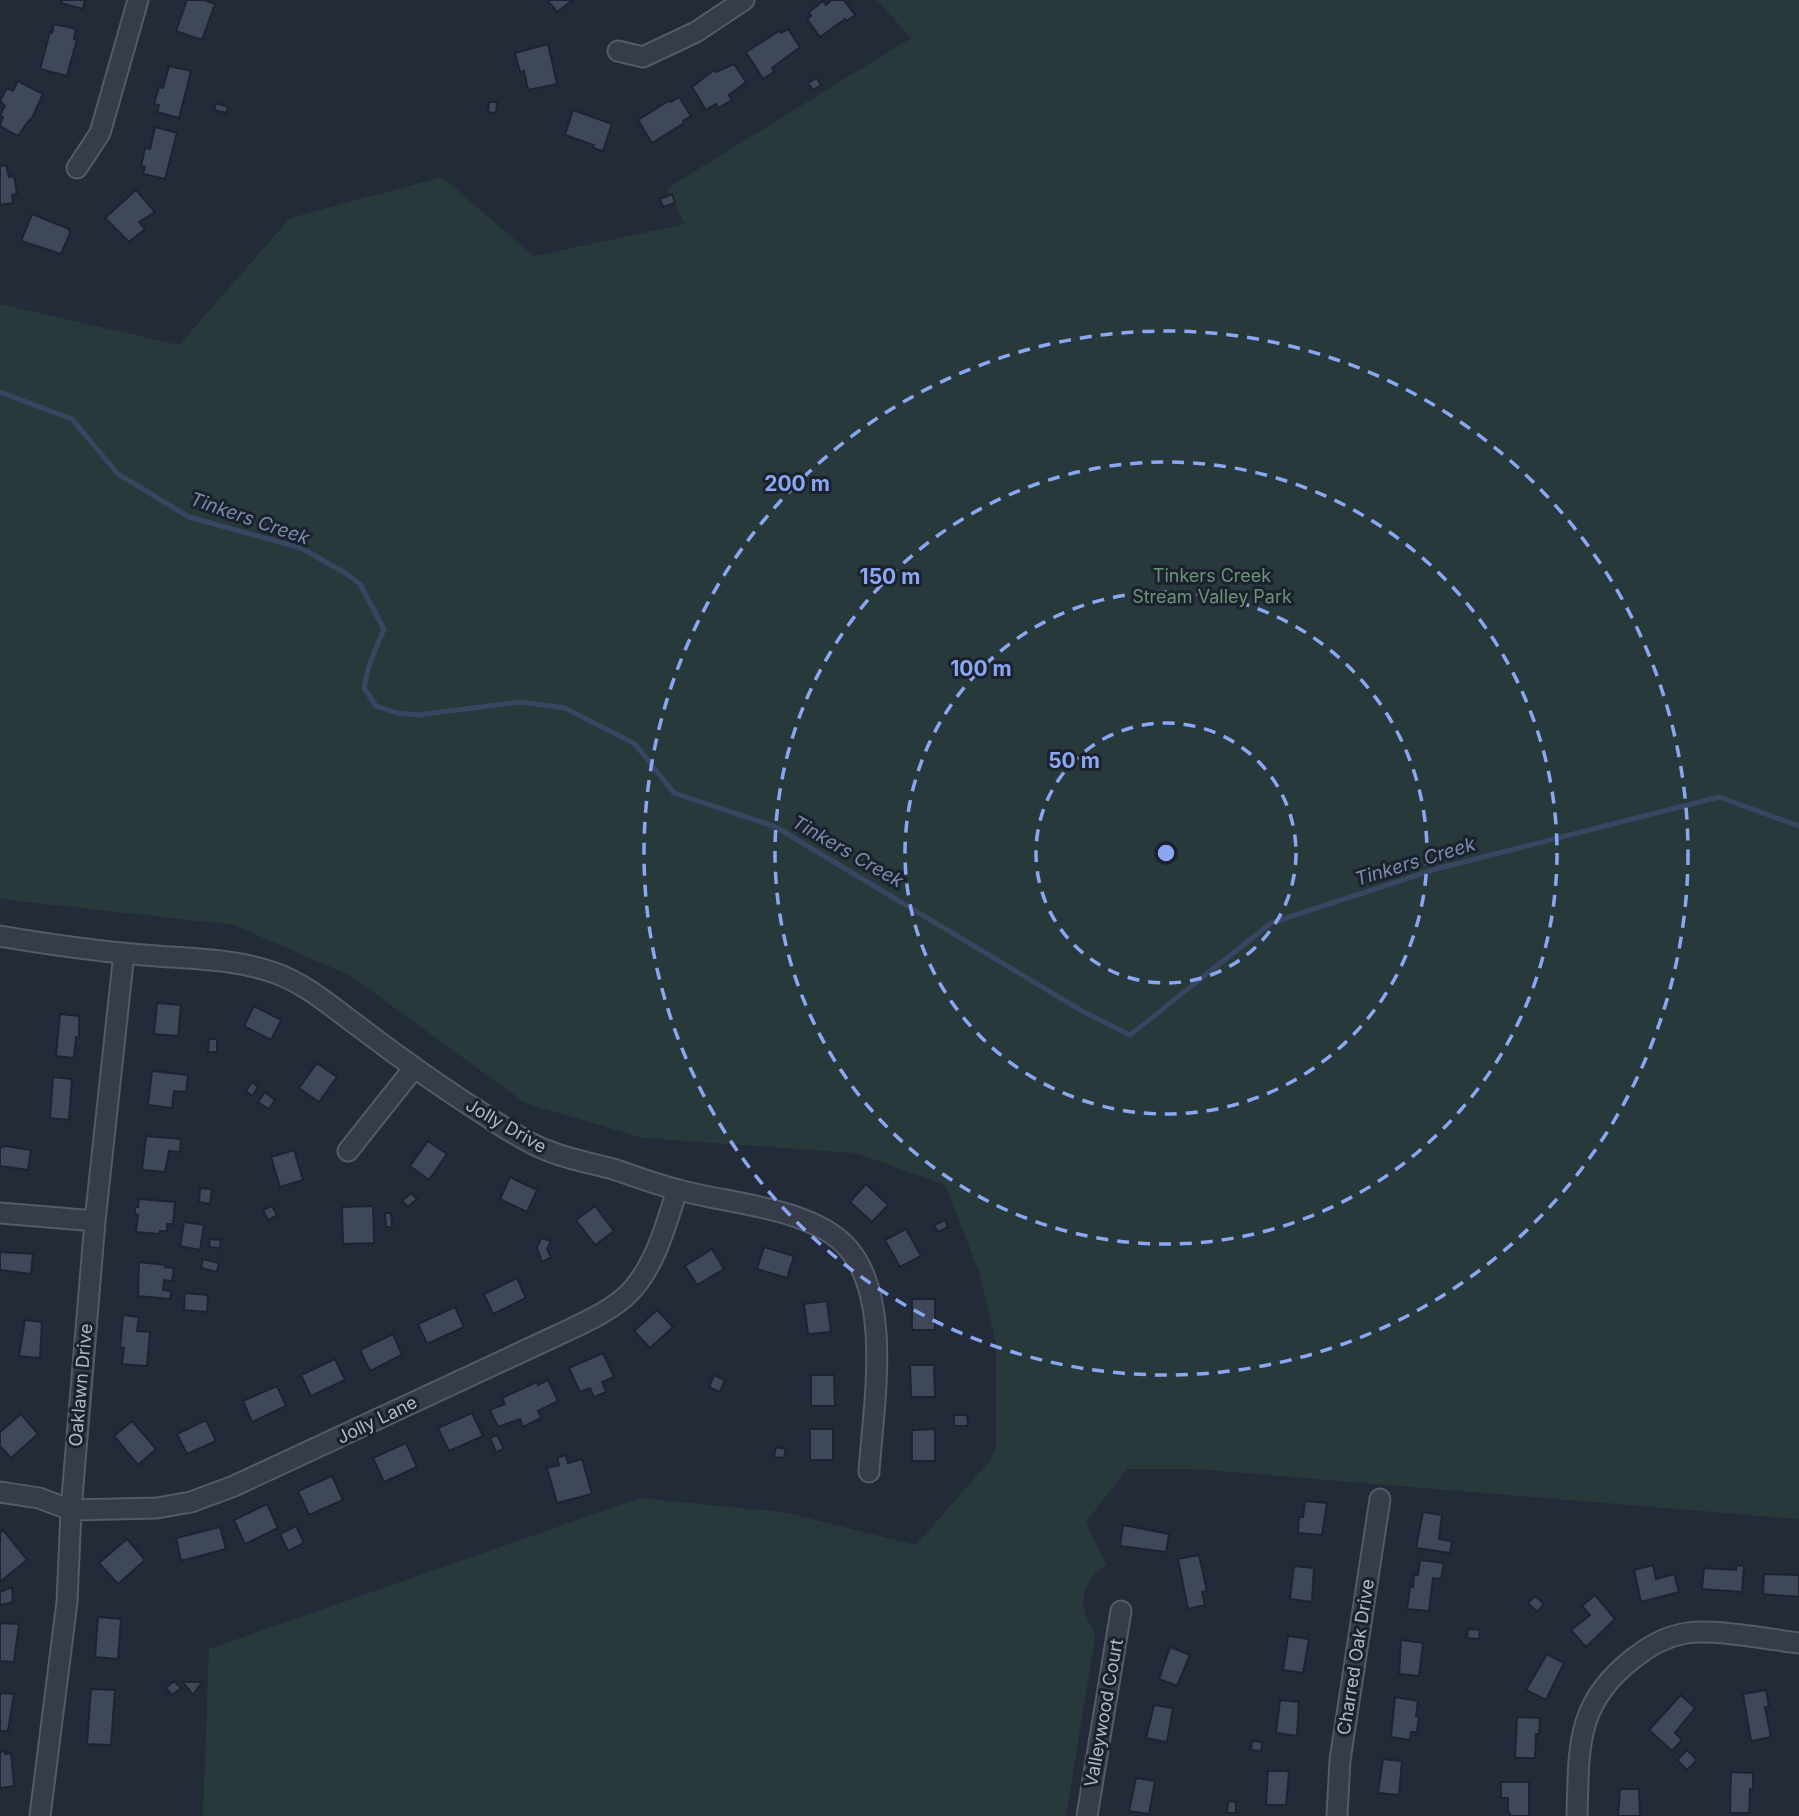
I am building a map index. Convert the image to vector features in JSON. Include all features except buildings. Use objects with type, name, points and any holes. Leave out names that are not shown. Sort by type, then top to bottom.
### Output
[{"type":"street","points":[[77,168],[100,133],[138,0]]},
{"type":"street","points":[[618,51],[643,57],[696,32],[744,0]]},
{"type":"street","name":"Jolly Drive","points":[[0,936],[124,953],[226,961],[275,973],[313,993],[449,1093],[542,1149],[677,1190],[760,1206],[793,1216],[826,1231],[846,1246],[859,1265],[872,1298],[877,1337],[869,1472]]},
{"type":"street","name":"Oaklawn Drive","points":[[40,1816],[67,1602],[71,1510],[95,1221],[124,953]]},
{"type":"street","points":[[348,1151],[414,1068]]},
{"type":"street","name":"Jolly Lane","points":[[0,1492],[39,1498],[71,1510],[157,1508],[191,1502],[234,1486],[592,1319],[627,1295],[647,1266],[660,1244],[677,1190]]},
{"type":"street","points":[[0,1213],[95,1221]]},
{"type":"street","name":"Charred Oak Drive","points":[[1337,1816],[1340,1760],[1380,1499]]},
{"type":"street","name":"Valleywood Court","points":[[1087,1816],[1121,1611]]},
{"type":"street","points":[[1577,1816],[1584,1723],[1591,1705],[1604,1685],[1620,1668],[1645,1649],[1687,1633],[1711,1633],[1799,1643]]},
{"type":"green space","name":"Tinkers Creek Stream Valley Park","points":[[877,0],[1799,0],[1799,1519],[1195,1469],[1127,1469],[1086,1522],[1106,1565],[1090,1580],[1084,1594],[1084,1608],[1095,1637],[1066,1816],[203,1816],[209,1649],[640,1498],[783,1512],[916,1545],[993,1457],[993,1451],[996,1450],[996,1343],[979,1272],[945,1185],[856,1153],[643,1138],[525,1103],[351,976],[234,925],[0,899],[0,304],[179,345],[290,218],[442,177],[534,256],[685,224],[666,189],[911,38]]},
{"type":"waterway","name":"Tinkers Creek","points":[[0,392],[72,419],[118,474],[189,517],[301,548],[360,584],[384,629],[369,665],[364,688],[376,706],[397,713],[418,715],[519,702],[565,708],[635,744],[674,793],[776,827],[1082,1011],[1130,1035],[1271,923],[1436,869],[1719,797],[1799,826]]}]
